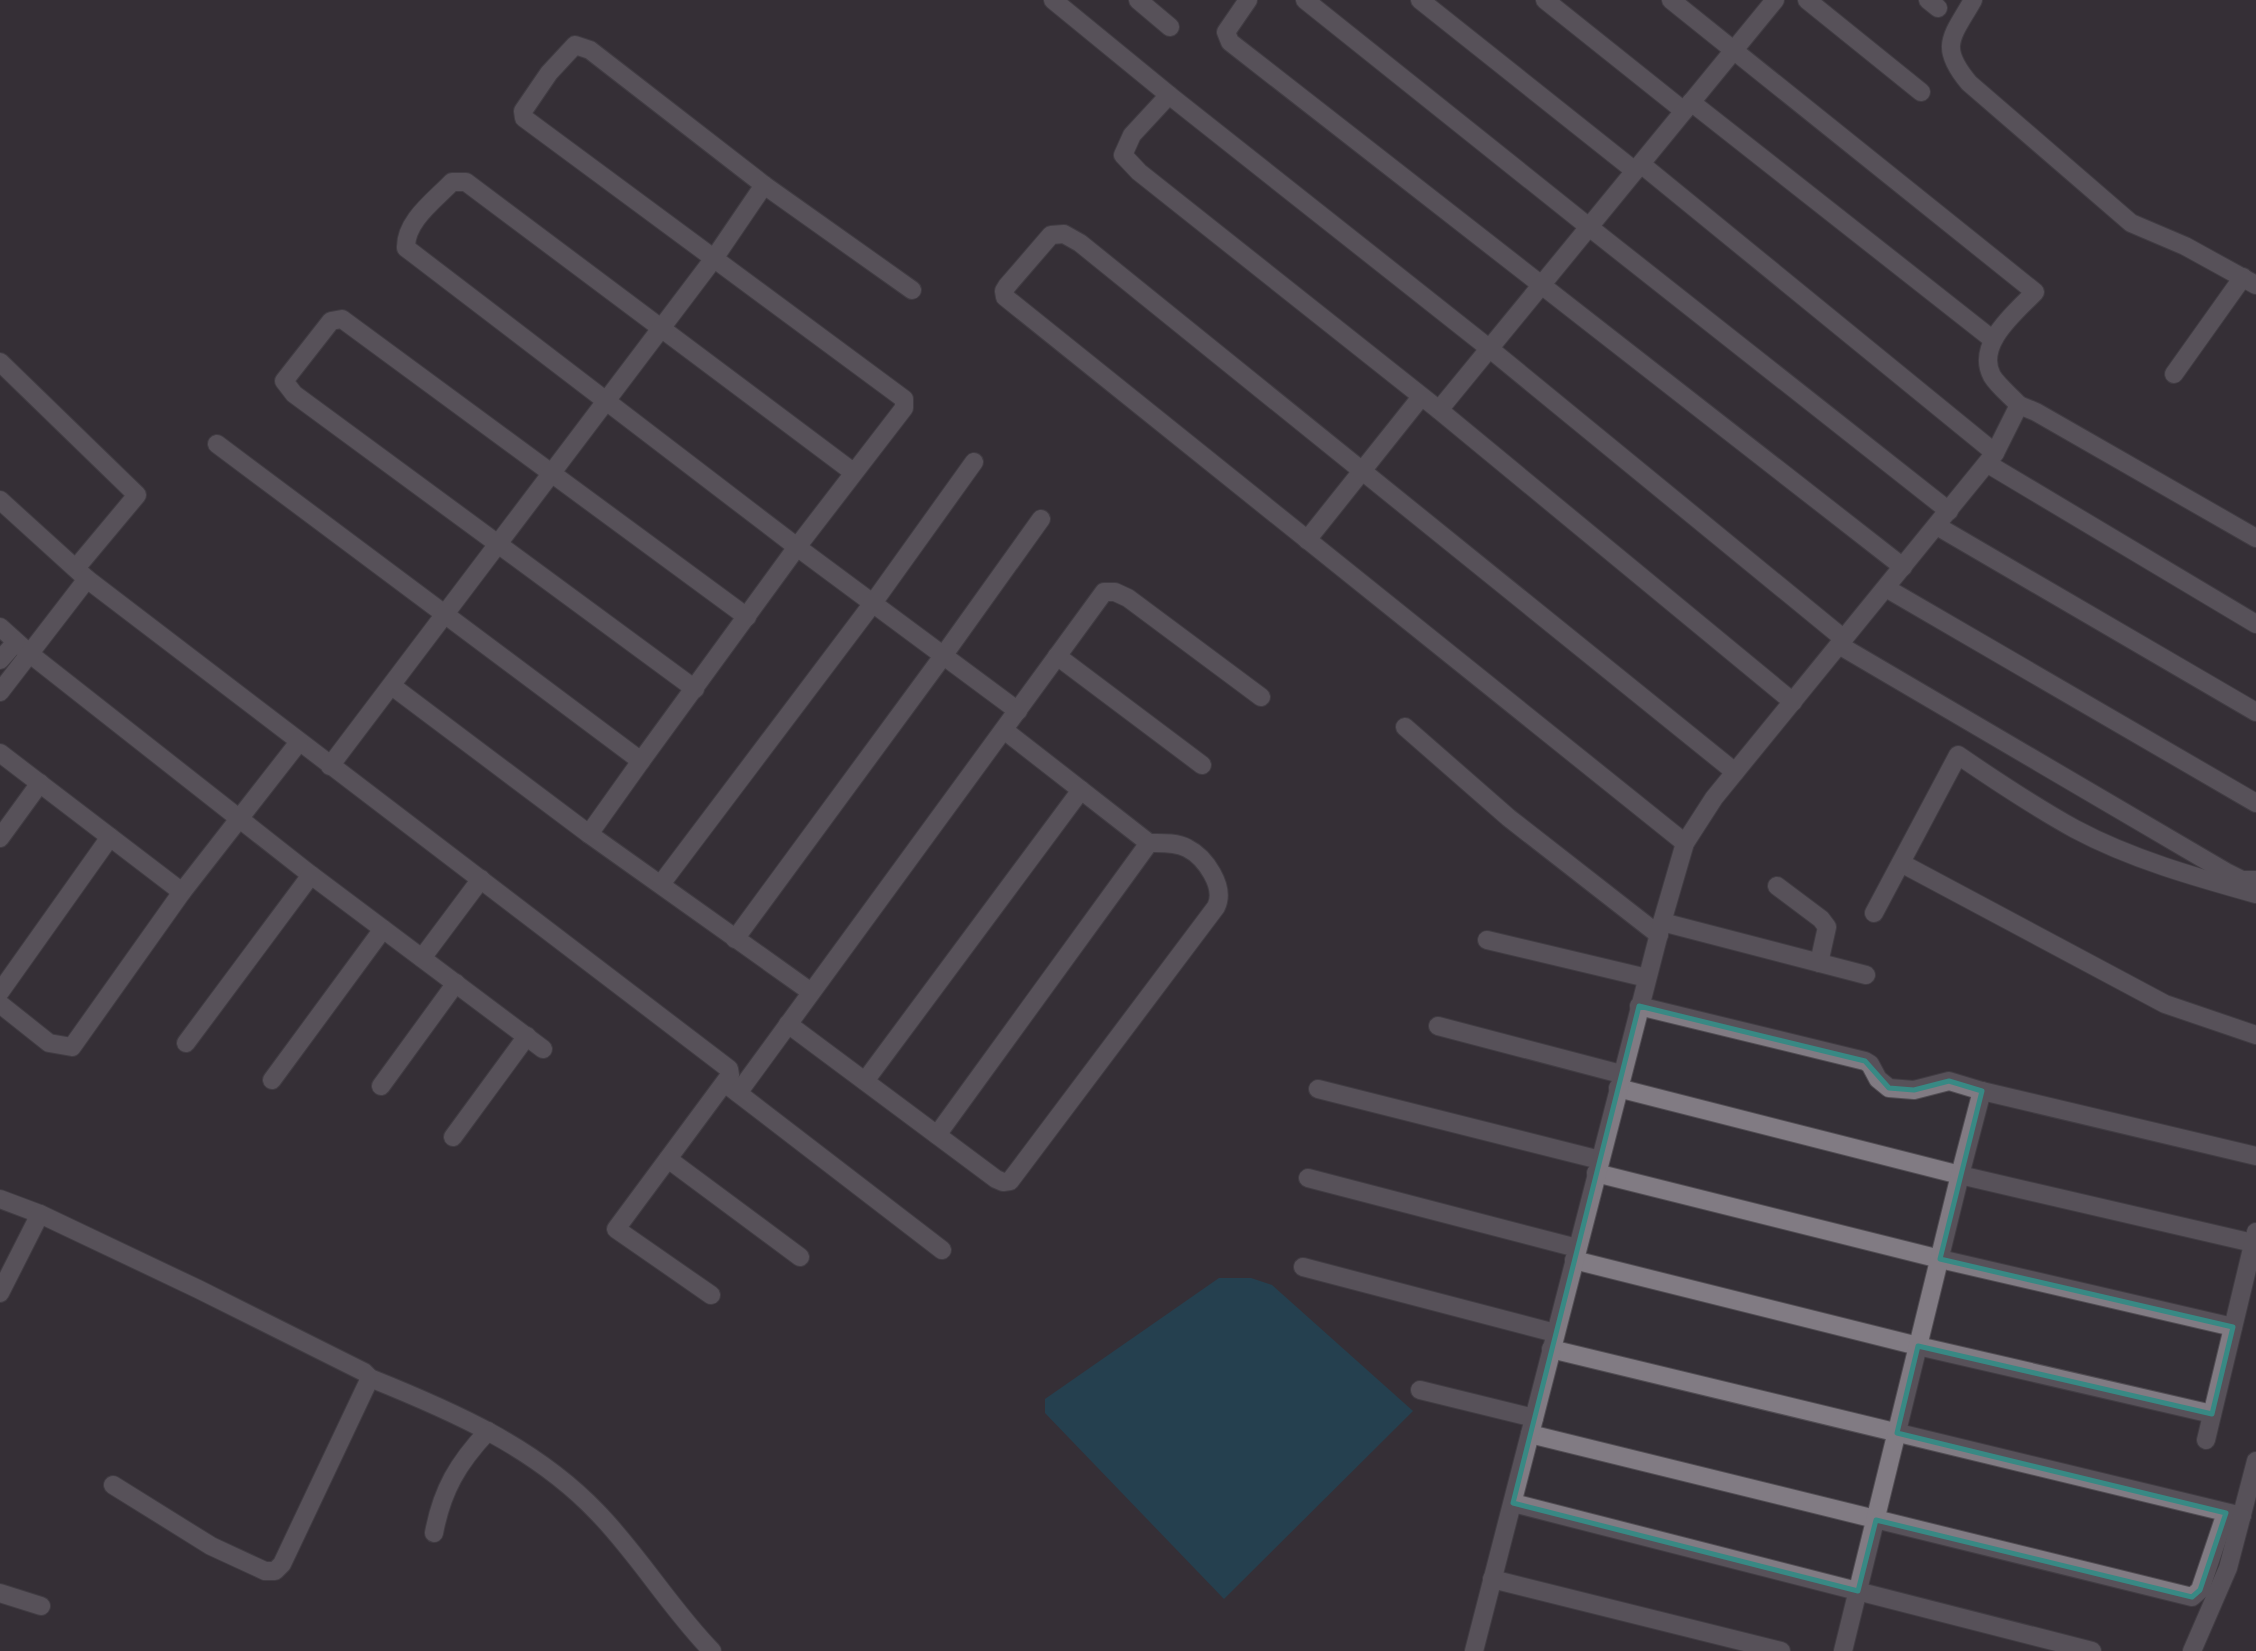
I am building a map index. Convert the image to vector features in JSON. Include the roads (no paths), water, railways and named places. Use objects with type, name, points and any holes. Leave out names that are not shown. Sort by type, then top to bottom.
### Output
[{"type":"street","points":[[1053,0],[1489,349],[1842,642],[2226,872],[2242,880],[2256,880]]},
{"type":"street","points":[[1138,0],[1170,27]]},
{"type":"street","points":[[1248,0],[1228,26],[1226,32],[1230,43],[1903,567]]},
{"type":"street","points":[[1305,0],[1949,511]]},
{"type":"street","points":[[1420,0],[1638,168],[1992,458],[2256,624]]},
{"type":"street","points":[[1545,0],[1992,339]]},
{"type":"street","points":[[1671,0],[2035,292],[1992,339],[1988,356],[1991,375],[2019,405],[2036,412],[2256,538]]},
{"type":"street","points":[[1438,410],[1775,0]]},
{"type":"street","points":[[1807,0],[1921,92]]},
{"type":"street","points":[[1973,0],[1951,40],[1950,50],[1954,65],[1969,83],[2131,223],[2185,246],[2249,281],[2174,374]]},
{"type":"street","points":[[589,834],[797,547],[904,408],[904,400],[715,257],[524,118],[523,111],[549,73],[575,45],[590,50],[764,185],[912,290]]},
{"type":"street","points":[[1169,94],[1132,135],[1124,155],[1139,172],[1438,410],[1793,702]]},
{"type":"street","points":[[853,472],[466,182],[452,182],[413,223],[406,239],[406,248],[797,547],[1018,711]]},
{"type":"street","points":[[330,766],[715,257],[764,185]]},
{"type":"street","points":[[1685,843],[1005,297],[1007,286],[1051,235],[1064,234],[1080,243],[1735,772]]},
{"type":"street","points":[[695,689],[294,394],[284,381],[331,321],[342,319],[747,617]]},
{"type":"street","points":[[0,362],[137,495],[81,574],[30,654],[0,692]]},
{"type":"street","points":[[1307,540],[1421,397]]},
{"type":"street","points":[[1474,1651],[1639,1006],[1685,843],[1735,772],[1992,458],[2019,405]]},
{"type":"street","points":[[217,444],[641,761]]},
{"type":"street","points":[[661,884],[873,603],[974,462]]},
{"type":"street","points":[[0,500],[81,574],[729,1069],[731,1088],[942,1250]]},
{"type":"street","points":[[735,939],[1041,519]]},
{"type":"street","points":[[1937,526],[2256,712]]},
{"type":"street","points":[[1886,588],[2256,803]]},
{"type":"street","points":[[711,1295],[616,1229],[668,1159],[788,1024],[1104,592],[1115,592],[1128,598],[1261,697]]},
{"type":"street","points":[[0,627],[30,654],[311,875],[543,1049]]},
{"type":"street","points":[[0,660],[16,642]]},
{"type":"street","points":[[1057,656],[1202,765]]},
{"type":"street","points":[[392,686],[589,834],[810,992]]},
{"type":"street","points":[[1405,727],[1509,818],[1660,929],[1866,975]]},
{"type":"street","points":[[788,1024],[996,1179],[1010,1181],[1216,906],[1219,900],[1218,888],[1198,856],[1173,844],[1149,843],[1003,730]]},
{"type":"street","points":[[0,1004],[50,1043],[72,1047],[182,892],[299,741]]},
{"type":"street","points":[[0,753],[182,892]]},
{"type":"street","points":[[1874,914],[1958,755],[2031,804],[2099,840],[2133,855],[2256,894]]},
{"type":"street","points":[[0,838],[40,783]]},
{"type":"street","points":[[865,1081],[1081,790]]},
{"type":"street","points":[[0,992],[110,836]]},
{"type":"street","points":[[937,1135],[1149,843]]},
{"type":"street","points":[[1900,863],[2165,1004],[2256,1035]]},
{"type":"street","points":[[186,1043],[311,875]]},
{"type":"street","points":[[422,958],[481,879]]},
{"type":"street","points":[[1777,886],[1821,919],[1827,928],[1819,963]]},
{"type":"street","points":[[272,1080],[383,929]]},
{"type":"street","points":[[1488,940],[1647,978]]},
{"type":"street","points":[[381,1086],[456,983]]},
{"type":"street","points":[[1639,1006],[1865,1061],[1870,1064],[1878,1079],[1889,1088],[1914,1090],[1949,1081],[2256,1156]]},
{"type":"street","points":[[1438,1026],[1620,1081],[1960,1175],[2255,1237],[2206,1440]]},
{"type":"street","points":[[453,1138],[527,1036]]},
{"type":"street","points":[[1318,1089],[1940,1259],[2233,1327]]},
{"type":"street","points":[[1843,1651],[1982,1091]]},
{"type":"street","points":[[668,1159],[800,1257]]},
{"type":"street","points":[[1308,1178],[1576,1254],[1918,1346],[2212,1415]]},
{"type":"street","points":[[0,1199],[40,1214],[242,1310],[364,1372],[370,1378],[453,1413],[544,1466],[578,1492],[613,1529],[671,1605],[710,1650]]},
{"type":"street","points":[[0,1293],[40,1214]]},
{"type":"street","points":[[1303,1267],[1553,1341],[1897,1433],[2234,1515]]},
{"type":"street","points":[[113,1485],[211,1546],[265,1571],[275,1572],[282,1564],[370,1378]]},
{"type":"street","points":[[1420,1390],[1532,1426],[1876,1520],[2192,1597],[2200,1590],[2256,1461]]},
{"type":"street","points":[[434,1533],[440,1504],[452,1477],[468,1452],[488,1431]]},
{"type":"street","points":[[1513,1503],[2092,1651]]},
{"type":"street","points":[[2192,1651],[2228,1568],[2234,1515]]},
{"type":"street","points":[[1492,1579],[1781,1651]]},
{"type":"street","points":[[0,1593],[41,1606]]},
{"type":"water","points":[[1219,1278],[1251,1278],[1272,1285],[1413,1411],[1224,1599],[1045,1413],[1045,1399]]}]
